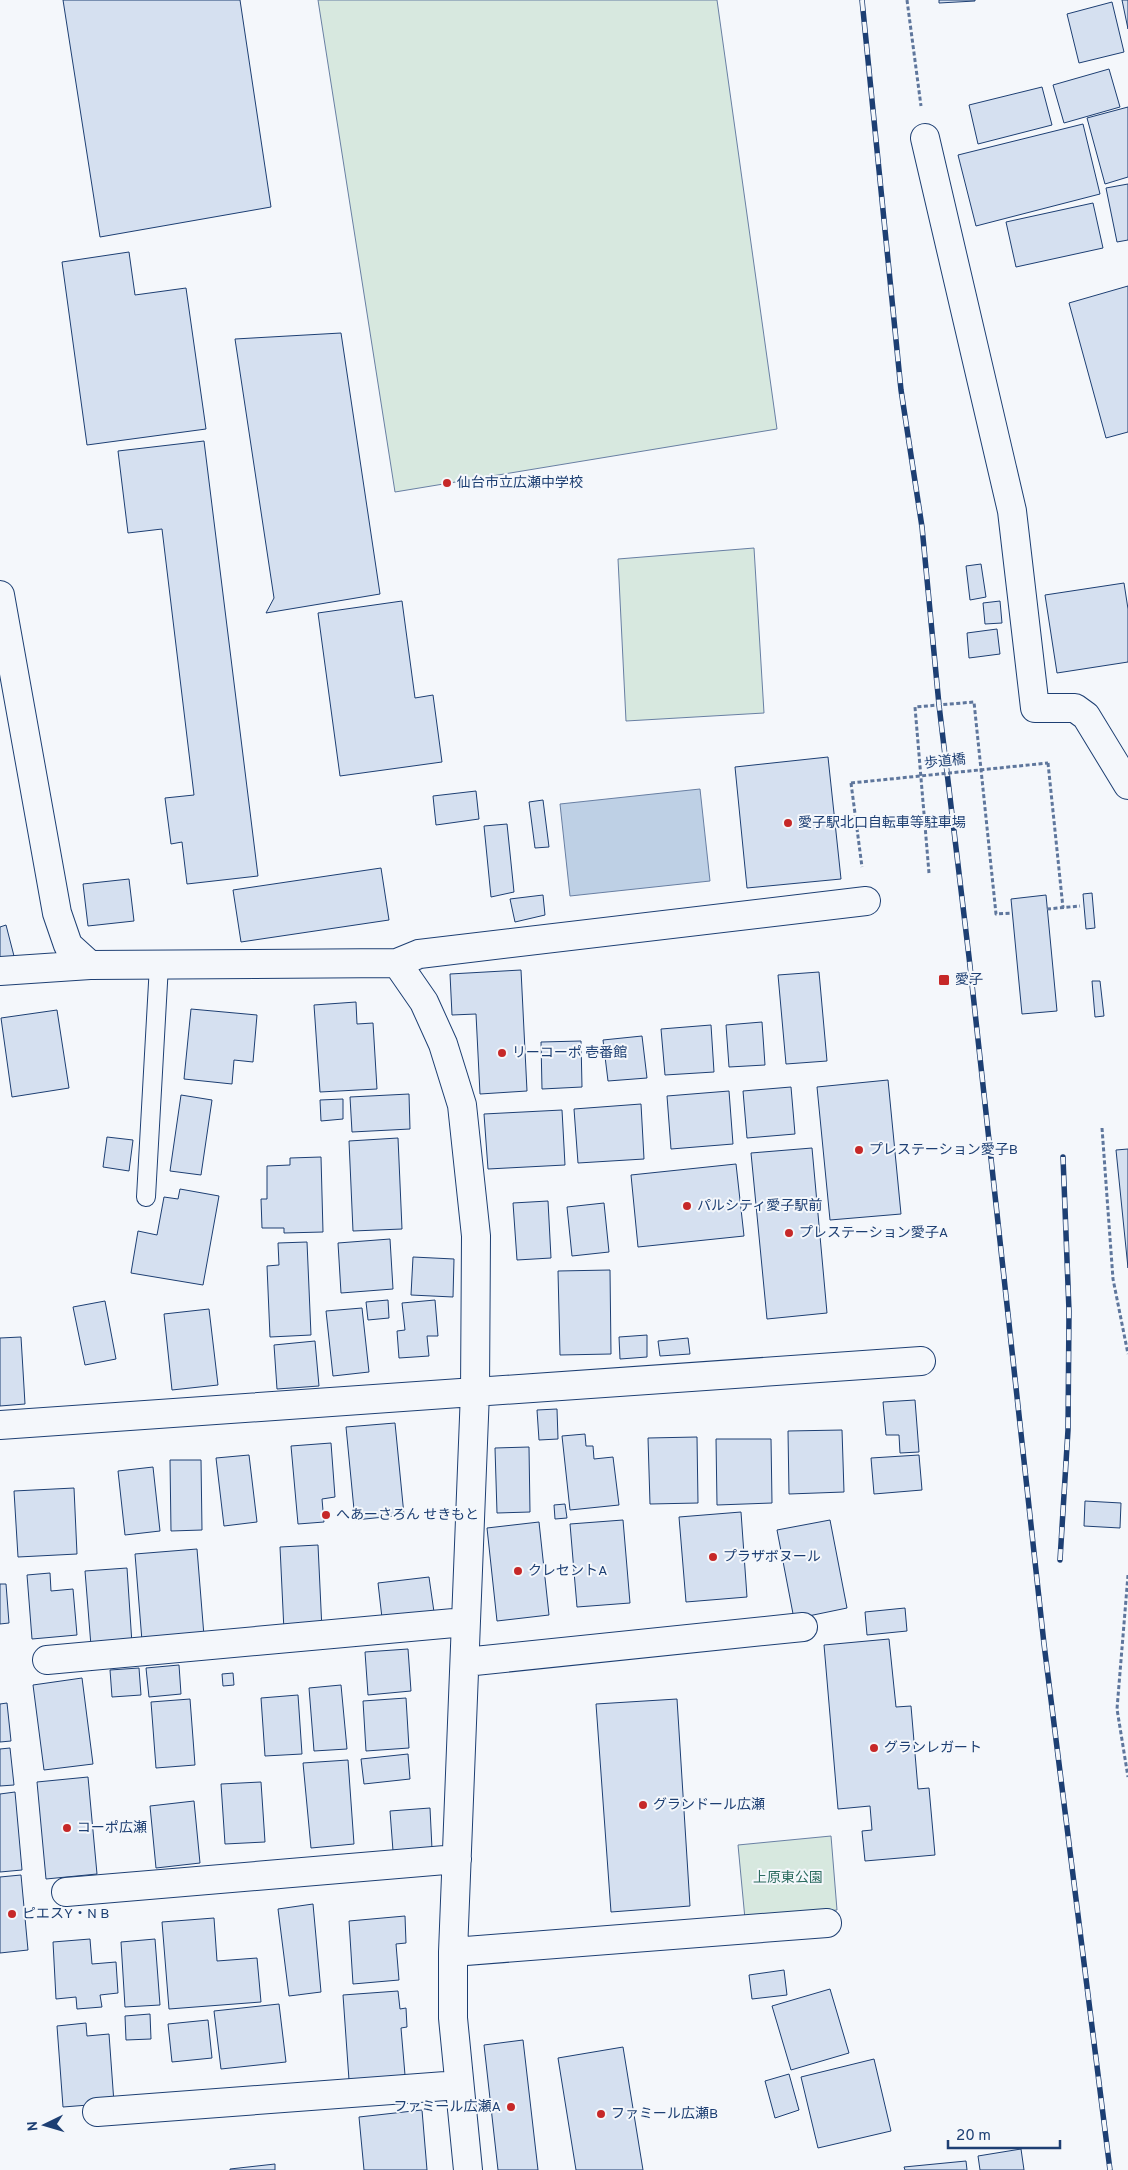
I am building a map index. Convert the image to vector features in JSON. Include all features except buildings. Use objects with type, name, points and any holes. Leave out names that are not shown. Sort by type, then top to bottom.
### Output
[{"type":"street","points":[[925,138],[1012,511],[1035,708],[1075,708],[1086,716],[1128,785]]},
{"type":"street","points":[[0,594],[6,662],[57,913],[68,945],[90,965]]},
{"type":"street","points":[[2,977],[90,965],[397,963],[419,954],[866,901]]},
{"type":"street","points":[[397,963],[424,1002],[443,1044],[462,1105],[476,1236],[475,1392],[453,1952],[453,2018],[468,2170]]},
{"type":"street","points":[[0,1425],[921,1361]]},
{"type":"street","points":[[47,1660],[466,1622]]},
{"type":"street","points":[[464,1662],[803,1627]]},
{"type":"street","points":[[66,1892],[457,1859]]},
{"type":"street","points":[[453,1952],[827,1923]]},
{"type":"street","points":[[98,2112],[459,2085]]},
{"type":"lane","points":[[146,1196],[159,965]]},
{"type":"path","points":[[906,0],[925,138]]},
{"type":"path","points":[[929,873],[915,706],[974,702],[996,914],[1012,913]]},
{"type":"path","name":"歩道橋","points":[[866,901],[850,783],[1048,763],[1063,908]]},
{"type":"path","points":[[1047,909],[1080,906]]},
{"type":"path","points":[[1102,1128],[1113,1279],[1128,1354]]},
{"type":"path","points":[[1128,1575],[1116,1709],[1128,1777]]},
{"type":"green space","points":[[318,0],[717,0],[777,429],[395,492]]},
{"type":"green space","points":[[754,548],[764,713],[626,721],[618,559]]},
{"type":"green space","name":"上原東公園","points":[[831,1836],[837,1910],[745,1919],[738,1845]]},
{"type":"water","points":[[700,789],[710,881],[570,896],[560,804]]},
{"type":"railway","points":[[862,0],[901,390],[922,527],[939,705],[969,957],[1044,1644],[1110,2170]]},
{"type":"railway","points":[[1060,1560],[1068,1430],[1069,1311],[1063,1157]]},
{"type":"place","name":"仙台市立広瀬中学校","points":[[447,483]]},
{"type":"place","name":"愛子駅北口自転車等駐車場","points":[[788,823]]},
{"type":"place","name":"愛子","points":[[944,980]]},
{"type":"place","name":"リーコーポ 壱番館","points":[[502,1053]]},
{"type":"place","name":"プレステーション愛子B","points":[[859,1150]]},
{"type":"place","name":"パルシティ愛子駅前","points":[[687,1206]]},
{"type":"place","name":"プレステーション愛子A","points":[[789,1233]]},
{"type":"place","name":"へあーさろん せきもと","points":[[326,1515]]},
{"type":"place","name":"プラザボヌール","points":[[713,1557]]},
{"type":"place","name":"クレセントA","points":[[518,1571]]},
{"type":"place","name":"グランレガート","points":[[874,1748]]},
{"type":"place","name":"グランドール広瀬","points":[[643,1805]]},
{"type":"place","name":"コーポ広瀬","points":[[67,1828]]},
{"type":"place","name":"ピエスY・N B","points":[[12,1914]]},
{"type":"place","name":"ファミール広瀬A","points":[[511,2107]]},
{"type":"place","name":"ファミール広瀬B","points":[[601,2114]]}]
